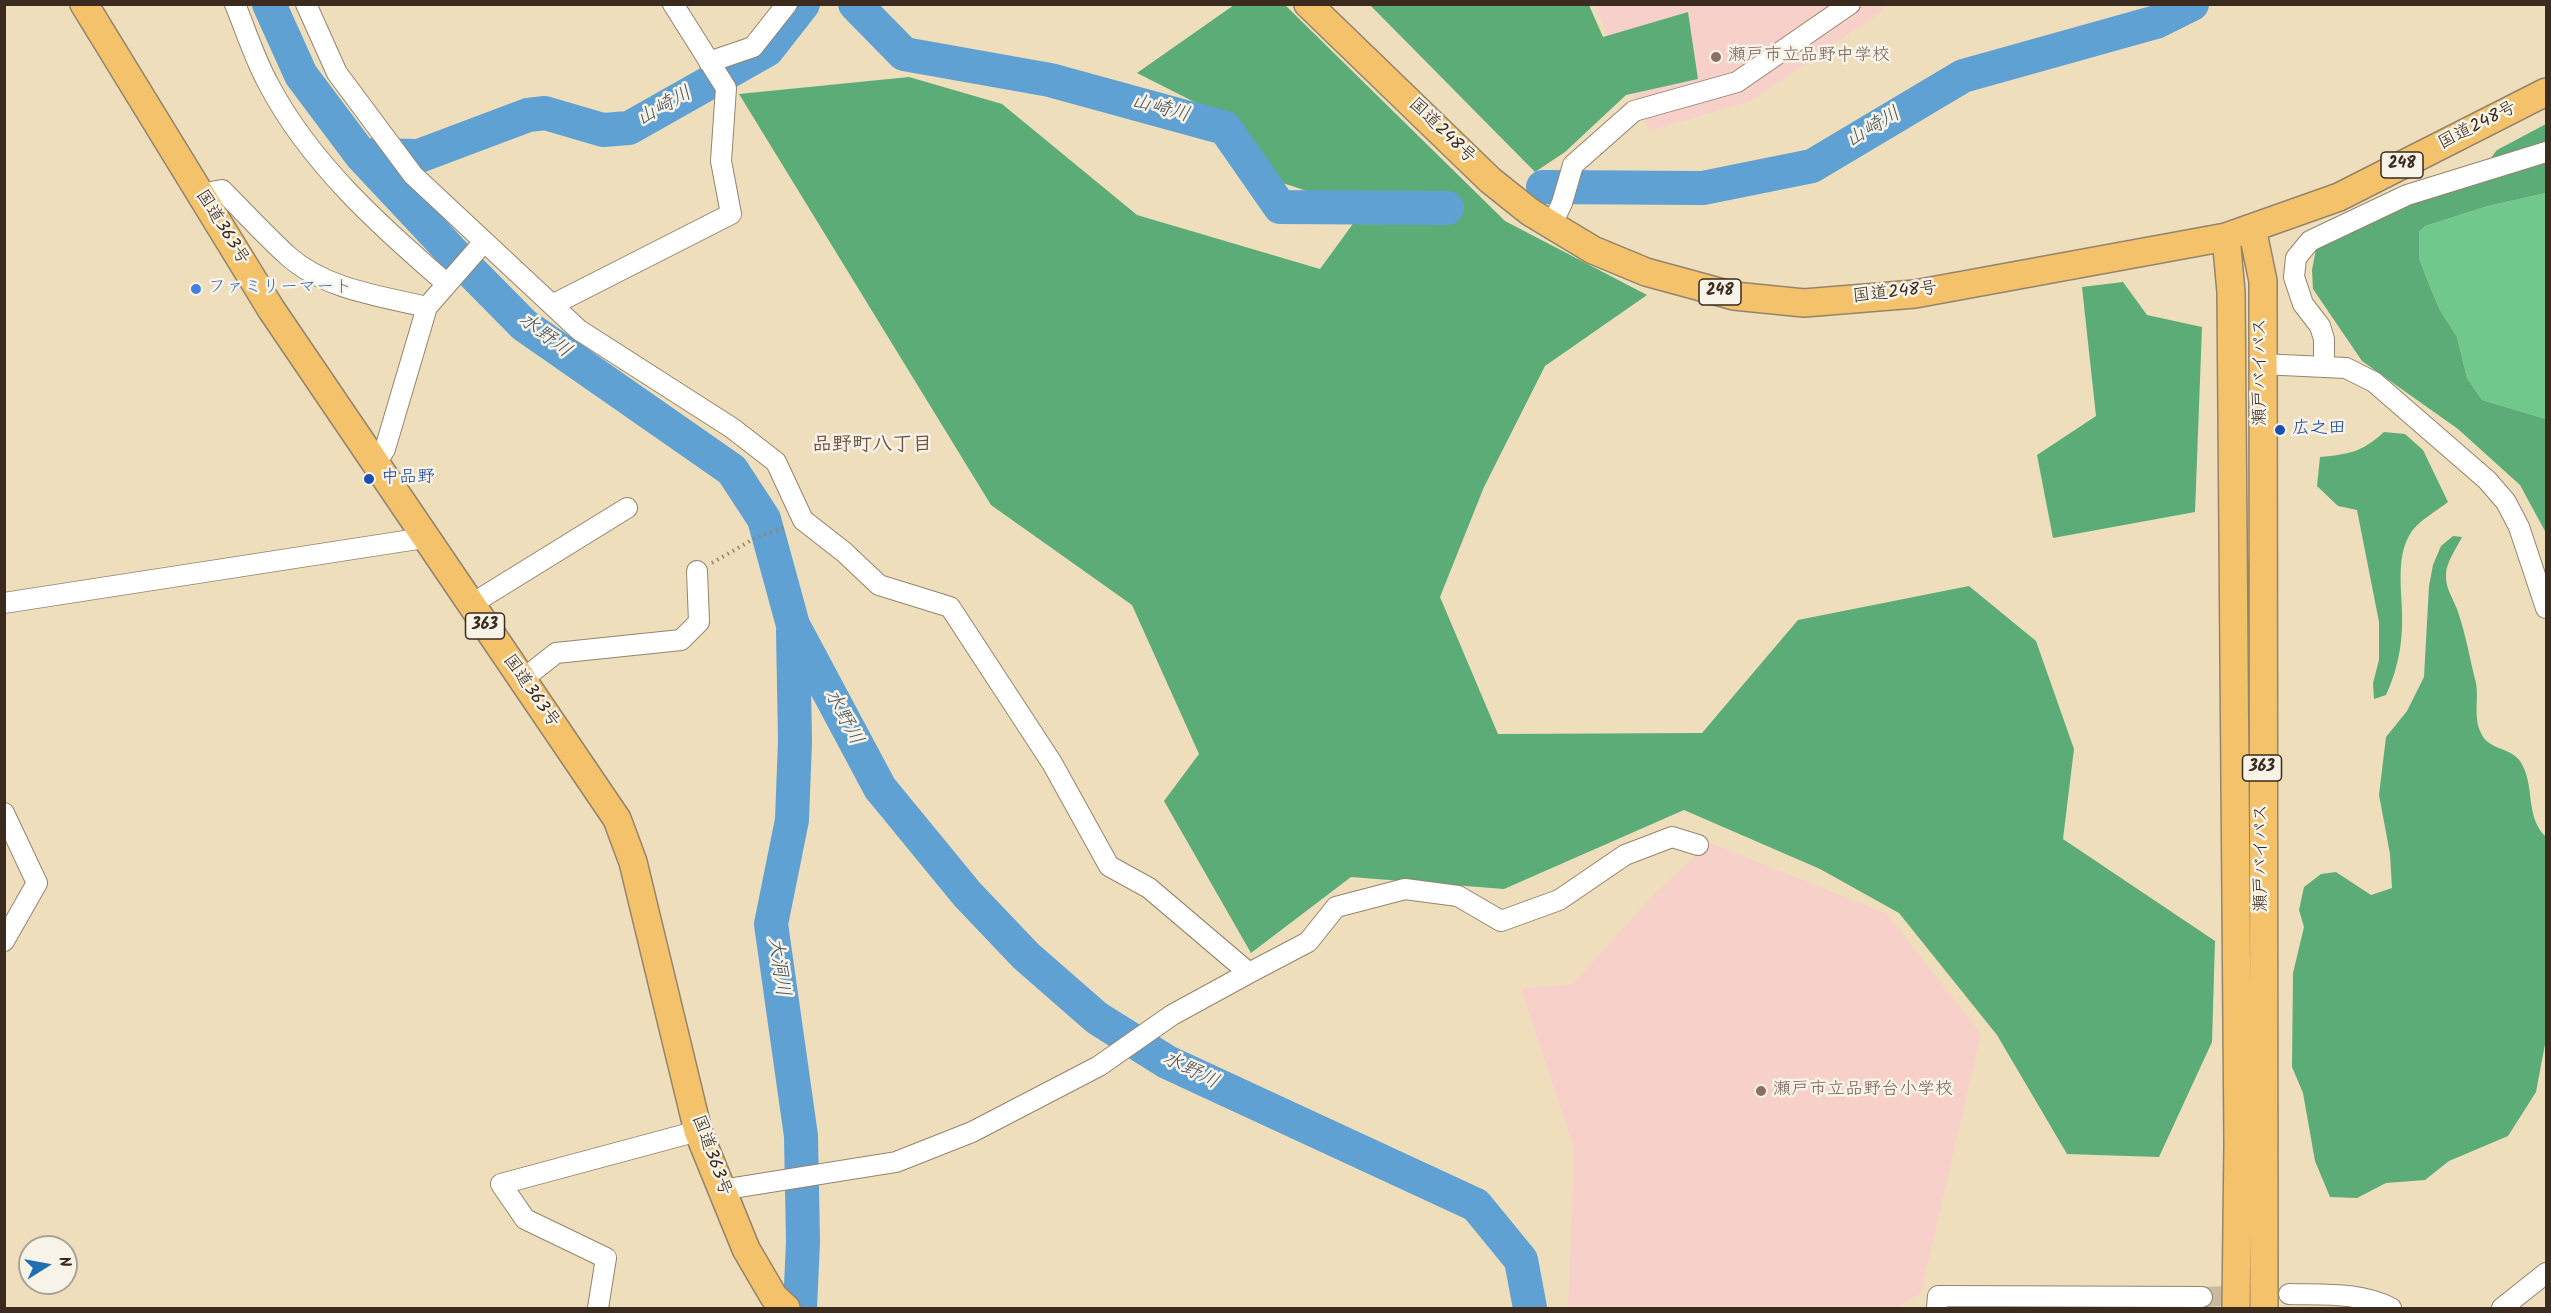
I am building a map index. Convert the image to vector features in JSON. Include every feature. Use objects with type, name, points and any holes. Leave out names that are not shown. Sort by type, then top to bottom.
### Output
[{"type":"highway","name":"国道363号","points":[[84,4],[271,309],[376,462],[424,538],[617,819],[633,862],[698,1131],[746,1249],[780,1303]]},
{"type":"highway","name":"国道248号","points":[[1308,4],[1490,180],[1530,212],[1557,214],[1593,250],[1646,272],[1734,296],[1804,303],[1915,294],[2226,237],[2339,197],[2547,93]]},
{"type":"highway","name":"瀬戸バイパス","points":[[2252,228],[2263,281],[2261,364],[2264,1308]]},
{"type":"highway","name":"瀬戸バイパス","points":[[2226,237],[2231,292],[2238,1133],[2236,1308]]},
{"type":"street","points":[[235,4],[268,84],[293,125],[387,232],[446,283]]},
{"type":"street","points":[[306,4],[337,73],[413,175],[483,243],[554,304],[579,330],[732,428],[776,462],[803,520],[844,552],[879,585],[950,607],[1052,763],[1109,866],[1149,888],[1249,973]]},
{"type":"street","points":[[554,304],[731,214],[721,161],[726,88],[673,4]]},
{"type":"street","points":[[709,62],[753,47],[787,4]]},
{"type":"street","points":[[1557,214],[1573,165],[1634,111],[1737,82],[1850,4]]},
{"type":"street","points":[[2324,366],[2324,339],[2320,326],[2303,304],[2294,277],[2296,258],[2310,242],[2407,195],[2547,152]]},
{"type":"street","points":[[200,194],[222,190],[289,257],[323,278],[368,294],[427,307]]},
{"type":"street","points":[[376,462],[385,449],[427,307],[483,243]]},
{"type":"street","points":[[2261,364],[2346,368],[2374,382],[2487,480],[2506,502],[2519,527],[2547,608]]},
{"type":"street","points":[[470,605],[627,508]]},
{"type":"street","points":[[4,603],[424,538]]},
{"type":"street","points":[[522,681],[556,654],[681,640],[699,622],[698,572]]},
{"type":"street","points":[[4,813],[37,883],[4,941]]},
{"type":"street","points":[[721,1190],[785,1182],[818,1174],[896,1162],[972,1132],[1099,1066],[1172,1015],[1308,942],[1336,907],[1406,889],[1458,896],[1501,921],[1559,900],[1625,855],[1663,840],[1672,837],[1698,845]]},
{"type":"street","points":[[598,1308],[606,1258],[525,1219],[501,1184],[698,1131]]},
{"type":"street","points":[[2502,1308],[2547,1273]]},
{"type":"street","points":[[2289,1294],[2356,1296],[2374,1300],[2391,1308]]},
{"type":"street","points":[[1937,1308],[1938,1296],[2174,1302],[2202,1296]]},
{"type":"path","points":[[698,572],[756,538],[803,520]]},
{"type":"shaded area","name":"瀬戸市立品野中学校","points":[[1595,5],[1885,5],[1880,13],[1751,101],[1649,131]]},
{"type":"shaded area","name":"瀬戸市立品野台小学校","points":[[1710,843],[1887,914],[1981,1034],[1921,1293],[1895,1308],[1568,1308],[1574,1148],[1521,989],[1572,984],[1656,892]]},
{"type":"green space","points":[[1234,5],[1285,5],[1505,221],[1647,295],[1545,366],[1484,487],[1440,597],[1498,734],[1702,733],[1798,620],[1969,586],[2036,641],[2074,749],[2063,839],[2215,941],[2212,1042],[2159,1157],[2067,1154],[1997,1035],[1899,913],[1820,869],[1684,810],[1504,889],[1351,877],[1251,953],[1164,801],[1199,754],[1132,605],[991,505],[739,94],[909,77],[1002,104],[1137,215],[1320,269],[1363,210],[1277,181],[1224,117],[1137,73]]},
{"type":"green space","points":[[1370,5],[1589,5],[1603,37],[1688,12],[1698,79],[1626,95],[1565,152],[1535,172]]},
{"type":"green space","points":[[2546,124],[2546,149],[2494,164],[2490,159],[2497,150]]},
{"type":"green space","points":[[2546,156],[2546,193],[2488,206],[2425,226],[2419,232],[2419,258],[2440,310],[2457,337],[2467,378],[2482,400],[2546,419],[2546,533],[2520,485],[2458,429],[2362,361],[2313,289],[2312,270],[2316,249],[2408,200]]},
{"type":"green space","points":[[2546,193],[2546,419],[2482,400],[2467,378],[2457,337],[2440,310],[2419,258],[2419,232],[2425,226],[2488,206]]},
{"type":"green space","points":[[2123,282],[2147,315],[2202,327],[2195,512],[2053,538],[2037,455],[2096,416],[2082,287]]},
{"type":"green space","points":[[2384,432],[2405,434],[2423,450],[2448,502],[2420,523],[2406,542],[2401,566],[2402,628],[2399,654],[2386,695],[2374,699],[2373,683],[2379,660],[2379,622],[2357,510],[2338,506],[2317,486],[2320,457],[2354,451]]},
{"type":"green space","points":[[2453,536],[2462,537],[2446,570],[2446,579],[2461,621],[2476,683],[2479,727],[2484,739],[2516,756],[2520,761],[2528,780],[2535,820],[2546,837],[2546,1039],[2536,1092],[2508,1136],[2449,1161],[2425,1180],[2386,1183],[2357,1198],[2330,1197],[2315,1161],[2303,1093],[2292,1067],[2293,973],[2304,927],[2299,910],[2304,887],[2321,874],[2336,872],[2371,895],[2392,888],[2390,854],[2379,795],[2386,737],[2407,711],[2424,677],[2429,586],[2433,565],[2441,546]]},
{"type":"waterway","name":"水野川","points":[[269,4],[301,75],[361,155],[524,325],[732,470],[764,519],[793,625],[880,788],[967,894],[1026,956],[1097,1018],[1167,1062],[1476,1205],[1521,1260],[1530,1308]]},
{"type":"waterway","name":"山崎川","points":[[363,155],[419,156],[528,115],[545,113],[603,130],[629,128],[767,50],[803,4]]},
{"type":"waterway","name":"山崎川","points":[[855,4],[904,54],[1050,80],[1225,128],[1280,207],[1447,208]]},
{"type":"waterway","name":"山崎川","points":[[1543,187],[1703,188],[1812,166],[1963,76],[2156,22],[2192,4]]},
{"type":"waterway","name":"大洞川","points":[[793,631],[795,741],[792,820],[771,924],[801,1136],[803,1242],[800,1308]]},
{"type":"waterway","name":"水野川","points":[[1529,1305],[1534,1308]]},
{"type":"tunnel","points":[[2202,1297],[2277,1294]]},
{"type":"place","name":"瀬戸市立品野中学校","points":[[1716,57]]},
{"type":"place","name":"ファミリーマート","points":[[196,289]]},
{"type":"place","name":"広之田","points":[[2280,430]]},
{"type":"place","name":"中品野","points":[[369,479]]},
{"type":"place","name":"瀬戸市立品野台小学校","points":[[1761,1091]]},
{"type":"district","name":"品野町八丁目","points":[[872,447]]}]
